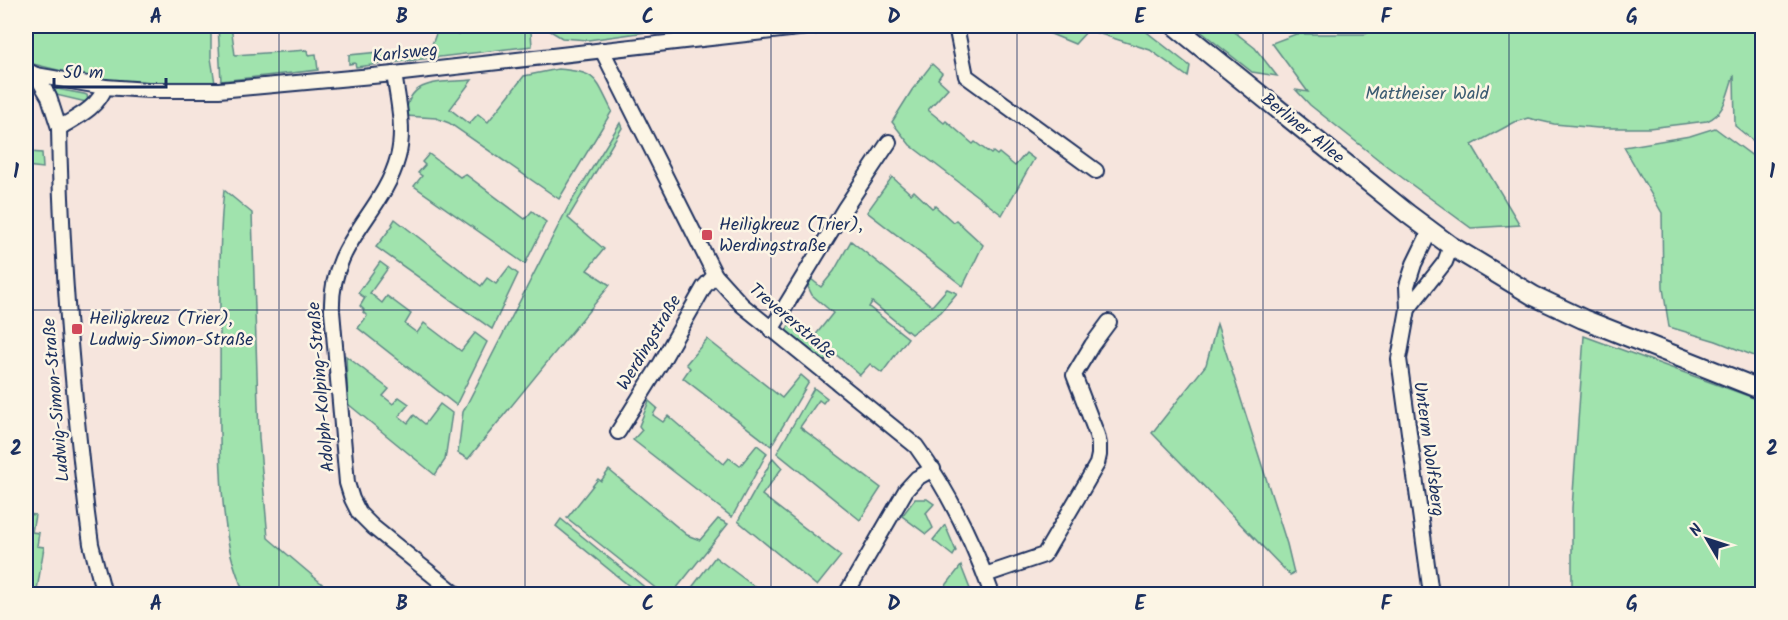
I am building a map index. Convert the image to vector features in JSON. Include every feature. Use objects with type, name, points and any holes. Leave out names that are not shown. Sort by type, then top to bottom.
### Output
[{"type":"street","name":"Karlsweg","points":[[31,72],[105,87],[148,90],[219,90],[394,74],[816,26]]},
{"type":"street","points":[[956,26],[966,76],[1096,171]]},
{"type":"street","name":"Berliner Allee","points":[[1175,26],[1390,200],[1451,246],[1534,296],[1583,320],[1762,390]]},
{"type":"street","name":"Trevererstraße","points":[[602,50],[716,274],[742,305],[771,330],[908,438],[933,469],[952,502],[992,594]]},
{"type":"street","name":"Ludwig-Simon-Straße","points":[[31,72],[49,98],[59,128],[60,209],[70,353],[88,524],[104,594]]},
{"type":"street","name":"Adolph-Kolping-Straße","points":[[394,74],[400,135],[399,155],[385,186],[346,249],[333,284],[334,332],[347,483],[359,513],[456,594]]},
{"type":"street","points":[[59,128],[90,109],[101,99],[105,87]]},
{"type":"street","points":[[771,330],[889,142]]},
{"type":"street","name":"Unterm Wolfsberg","points":[[1430,231],[1414,264],[1407,286],[1408,309],[1399,359],[1431,594]]},
{"type":"street","name":"Unterm Wolfsberg","points":[[1408,309],[1445,262],[1451,246]]},
{"type":"street","name":"Werdingstraße","points":[[618,432],[705,287],[716,274]]},
{"type":"street","points":[[985,575],[1044,555],[1097,464],[1099,444],[1074,375],[1109,322]]},
{"type":"street","points":[[846,594],[906,490],[917,478],[933,469]]},
{"type":"green space","points":[[26,26],[211,26],[211,58],[215,83],[148,85],[91,78],[26,62]]},
{"type":"green space","points":[[218,26],[231,26],[235,55],[307,50],[308,55],[316,54],[318,70],[221,81]]},
{"type":"green space","points":[[439,26],[458,35],[463,26],[522,26],[531,32],[532,46],[356,67],[355,63],[349,64],[349,55],[431,47]]},
{"type":"green space","points":[[542,26],[668,26],[668,29],[588,40],[562,38]]},
{"type":"green space","points":[[1019,26],[1139,26],[1190,66],[1188,77],[1150,50],[1088,30],[1075,44],[1046,32]]},
{"type":"green space","points":[[1194,26],[1227,26],[1255,48],[1277,76],[1252,72]]},
{"type":"green space","name":"Mattheiser Wald","points":[[1377,26],[1762,26],[1762,148],[1735,126],[1734,75],[1722,108],[1707,121],[1649,128],[1598,128],[1554,124],[1528,118],[1515,122],[1472,145],[1520,225],[1471,228],[1389,168],[1310,105],[1296,90],[1308,92],[1272,43],[1296,34],[1366,34]]},
{"type":"green space","points":[[932,64],[942,73],[938,79],[948,88],[928,110],[944,123],[946,121],[973,144],[975,142],[991,154],[999,153],[1015,166],[1026,153],[1034,159],[1002,215],[910,145],[892,122]]},
{"type":"green space","points":[[558,69],[581,72],[594,79],[612,111],[559,199],[449,123],[436,118],[406,116],[408,103],[420,88],[439,82],[472,80],[450,109],[469,124],[478,114],[488,122],[524,76]]},
{"type":"green space","points":[[55,90],[87,95],[88,101],[56,95]]},
{"type":"green space","points":[[620,123],[622,128],[568,218],[604,249],[587,270],[610,285],[468,459],[458,453],[463,412],[568,207]]},
{"type":"green space","points":[[1715,128],[1762,163],[1762,359],[1716,341],[1669,327],[1663,288],[1662,213],[1624,147],[1690,136]]},
{"type":"green space","points":[[30,152],[42,153],[43,168],[26,166],[26,155]]},
{"type":"green space","points":[[429,154],[460,177],[465,174],[525,219],[532,211],[546,222],[525,264],[414,186],[422,176],[418,173],[425,165],[422,162]]},
{"type":"green space","points":[[892,177],[911,194],[914,191],[932,208],[935,206],[953,222],[956,220],[983,245],[963,286],[867,212]]},
{"type":"green space","points":[[224,190],[252,213],[259,438],[268,538],[334,594],[244,594],[232,559],[222,493],[220,439],[220,261]]},
{"type":"green space","points":[[395,219],[481,286],[487,278],[496,284],[509,267],[518,274],[492,329],[376,247]]},
{"type":"green space","points":[[851,241],[932,306],[947,289],[957,293],[941,312],[911,334],[872,302],[869,307],[908,338],[882,373],[870,364],[860,375],[833,352],[825,361],[786,331],[792,319],[814,337],[833,313],[812,295],[808,287],[811,279],[821,287],[834,271]]},
{"type":"green space","points":[[380,262],[388,268],[370,293],[382,303],[387,296],[411,314],[405,324],[417,333],[424,323],[461,351],[475,333],[487,342],[456,405],[358,328],[367,316],[360,306],[365,298],[358,293]]},
{"type":"green space","points":[[1217,324],[1287,544],[1294,573],[1290,575],[1152,433],[1206,365]]},
{"type":"green space","points":[[1584,336],[1762,401],[1762,594],[1572,594],[1572,508]]},
{"type":"green space","points":[[707,339],[782,398],[801,375],[809,382],[771,446],[683,378],[690,368],[686,364]]},
{"type":"green space","points":[[346,356],[389,389],[383,396],[393,404],[399,397],[409,404],[399,416],[408,423],[414,415],[425,424],[440,404],[452,413],[445,460],[435,475],[348,404]]},
{"type":"green space","points":[[814,388],[827,398],[823,403],[819,400],[800,427],[881,488],[860,520],[777,453]]},
{"type":"green space","points":[[649,401],[657,408],[653,415],[663,422],[668,416],[724,464],[729,458],[740,466],[757,445],[767,453],[732,517],[633,440],[642,430],[639,426]]},
{"type":"green space","points":[[773,458],[782,468],[762,495],[841,556],[817,586],[738,521]]},
{"type":"green space","points":[[609,470],[687,535],[700,540],[718,519],[728,524],[672,594],[663,594],[567,518],[598,479],[601,481]]},
{"type":"green space","points":[[26,495],[29,496],[28,514],[35,515],[32,532],[39,533],[37,546],[44,547],[37,590],[53,594],[26,594]]},
{"type":"green space","points":[[915,499],[927,499],[934,504],[926,513],[933,528],[926,534],[902,516]]},
{"type":"green space","points":[[561,519],[653,594],[639,594],[556,526]]},
{"type":"green space","points":[[945,525],[956,551],[953,556],[933,540]]},
{"type":"green space","points":[[715,557],[763,593],[687,594]]},
{"type":"green space","points":[[961,566],[972,594],[953,594],[944,588]]},
{"type":"place","name":"Heiligkreuz (Trier), Werdingstraße","points":[[707,235]]},
{"type":"place","name":"Heiligkreuz (Trier), Ludwig-Simon-Straße","points":[[77,329]]}]
